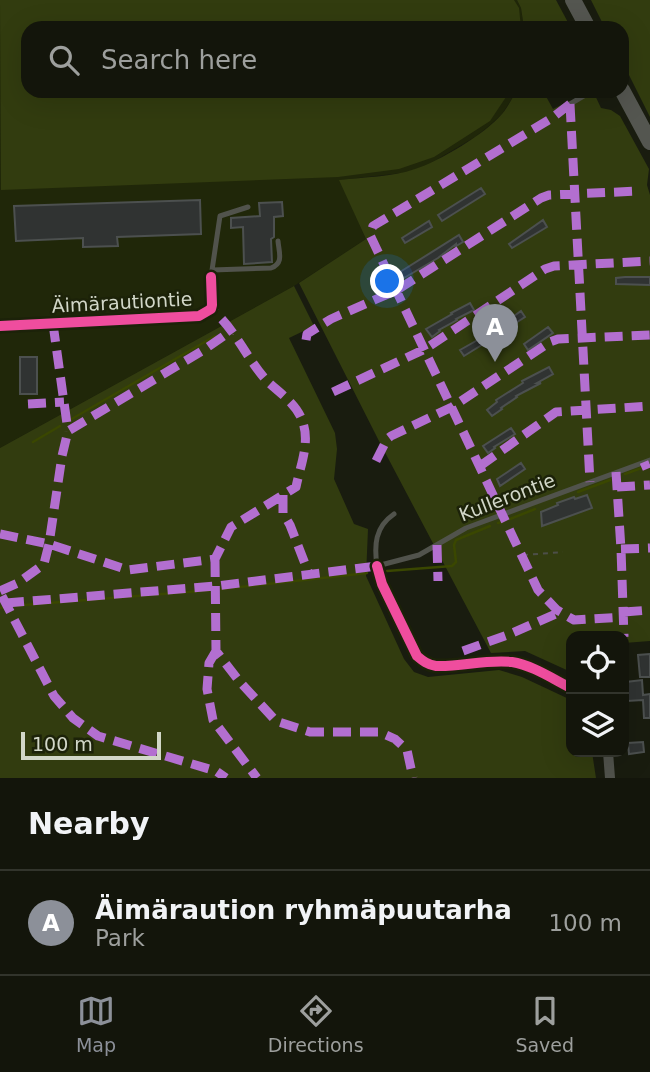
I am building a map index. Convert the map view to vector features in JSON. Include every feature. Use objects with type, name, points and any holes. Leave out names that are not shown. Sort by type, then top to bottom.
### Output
[{"type":"main road","points":[[573,0],[584,21]]},
{"type":"main road","points":[[626,98],[650,142]]},
{"type":"street","name":"Äimärautiontie","points":[[0,326],[199,316],[211,309],[212,273]]},
{"type":"street","points":[[377,566],[382,584],[417,656],[424,663],[434,666],[514,662],[566,686]]},
{"type":"street","points":[[608,757],[610,778]]},
{"type":"lane","points":[[570,104],[580,98]]},
{"type":"lane","points":[[248,206],[220,216],[212,273],[271,268],[278,265],[281,261],[278,241]]},
{"type":"lane","name":"Kullerontie","points":[[377,566],[419,555],[466,528],[650,460]]},
{"type":"lane","points":[[377,566],[375,542],[382,525],[394,514]]},
{"type":"path","points":[[523,555],[564,552]]},
{"type":"shaded area","points":[[0,0],[517,0],[523,21],[21,21],[21,98],[512,98],[502,114],[489,126],[431,163],[402,173],[340,180],[366,239],[294,286],[0,448]]},
{"type":"shaded area","points":[[0,0],[514,0],[519,8],[520,21],[21,21],[21,98],[505,98],[490,121],[434,157],[399,169],[338,177],[1,190]]},
{"type":"shaded area","points":[[517,0],[556,0],[567,21],[523,21]]},
{"type":"shaded area","points":[[591,0],[650,0],[650,117],[629,75],[629,21],[602,21]]},
{"type":"shaded area","points":[[512,98],[547,98],[553,109],[580,98],[596,98],[601,108],[620,116],[649,169],[650,641],[629,643],[629,631],[566,631],[566,670],[525,651],[491,653],[299,283],[366,239],[339,180],[397,174],[415,169],[462,146],[494,122]]},
{"type":"shaded area","points":[[294,286],[314,326],[289,338],[335,433],[337,449],[334,479],[354,524],[368,529],[366,576],[404,659],[414,672],[428,677],[499,670],[522,677],[566,698],[566,757],[593,757],[596,778],[0,778],[0,448]]},
{"type":"building","points":[[481,188],[485,194],[442,221],[438,215]]},
{"type":"building","points":[[200,200],[201,234],[117,237],[118,246],[83,247],[83,238],[16,241],[14,206]]},
{"type":"building","points":[[282,202],[283,216],[274,217],[272,262],[244,264],[243,227],[231,228],[231,218],[260,216],[259,203]]},
{"type":"building","points":[[543,220],[547,227],[512,248],[509,244]]},
{"type":"building","points":[[429,221],[432,227],[405,243],[402,238]]},
{"type":"building","points":[[459,235],[463,242],[404,278],[400,272]]},
{"type":"building","points":[[650,277],[650,285],[616,284],[616,278]]},
{"type":"building","points":[[470,303],[474,310],[456,319],[432,337],[426,329],[451,313]]},
{"type":"building","points":[[521,311],[525,317],[498,334],[494,328]]},
{"type":"building","points":[[548,327],[553,333],[528,350],[524,344]]},
{"type":"building","points":[[490,333],[493,338],[464,356],[460,350]]},
{"type":"building","points":[[20,357],[37,357],[37,394],[20,394]]},
{"type":"building","points":[[549,367],[553,374],[537,383],[541,383],[516,396],[492,416],[487,410],[496,400],[523,383],[522,381]]},
{"type":"building","points":[[511,428],[515,434],[488,453],[483,446]]},
{"type":"building","points":[[521,463],[525,469],[500,486],[497,479]]},
{"type":"building","points":[[587,495],[592,508],[542,526],[541,512],[558,505],[557,503]]},
{"type":"building","points":[[650,654],[650,677],[640,677],[638,655]]},
{"type":"building","points":[[642,680],[643,695],[650,694],[650,718],[644,718],[643,700],[629,701],[629,682]]},
{"type":"building","points":[[643,742],[644,752],[629,754],[629,743]]},
{"type":"waterway","points":[[70,420],[215,336]]},
{"type":"waterway","points":[[33,442],[60,426]]},
{"type":"waterway","points":[[625,474],[650,465]]},
{"type":"waterway","points":[[578,492],[610,480]]},
{"type":"waterway","points":[[510,519],[535,509]]},
{"type":"waterway","points":[[498,523],[502,522]]},
{"type":"waterway","points":[[387,571],[452,566],[456,562],[456,540],[490,526]]},
{"type":"waterway","points":[[222,589],[367,573]]},
{"type":"waterway","points":[[11,606],[213,590]]},
{"type":"marked path","points":[[570,104],[552,118],[373,226],[370,235],[538,590],[557,610],[574,620],[624,617]]},
{"type":"marked path","points":[[570,104],[590,482]]},
{"type":"marked path","points":[[306,340],[307,334],[331,319],[397,290],[541,198],[549,195],[640,191]]},
{"type":"marked path","points":[[333,392],[425,349],[545,269],[554,266],[650,261]]},
{"type":"marked path","points":[[0,534],[49,544],[128,570],[215,559],[231,527],[296,487],[305,447],[305,431],[301,417],[288,400],[268,382],[227,325],[211,309]]},
{"type":"marked path","points":[[53,324],[68,431]]},
{"type":"marked path","points":[[0,591],[18,583],[44,564],[68,431],[231,331]]},
{"type":"marked path","points":[[376,461],[391,436],[452,407],[550,342],[558,339],[650,335]]},
{"type":"marked path","points":[[28,404],[64,402]]},
{"type":"marked path","points":[[480,466],[556,412],[650,406]]},
{"type":"marked path","points":[[644,462],[647,469]]},
{"type":"marked path","points":[[616,472],[624,631]]},
{"type":"marked path","points":[[617,487],[650,485]]},
{"type":"marked path","points":[[283,495],[283,513],[309,574]]},
{"type":"marked path","points":[[437,545],[438,581]]},
{"type":"marked path","points":[[621,549],[650,548]]},
{"type":"marked path","points":[[215,559],[216,651],[240,682],[276,721],[310,732],[379,732],[395,739],[407,750],[413,778]]},
{"type":"marked path","points":[[6,603],[216,586],[377,566]]},
{"type":"marked path","points":[[2,596],[54,696],[73,718],[98,736],[216,771],[226,778]]},
{"type":"marked path","points":[[624,612],[650,610]]},
{"type":"marked path","points":[[463,651],[560,612]]},
{"type":"marked path","points":[[216,651],[209,663],[207,689],[213,720],[257,778]]},
{"type":"cycle path","points":[[0,326],[199,316],[211,309],[211,277]]},
{"type":"cycle path","points":[[377,566],[382,584],[417,656],[430,665],[512,662],[535,669],[566,685]]},
{"type":"place","name":"Äimäraution ryhmäpuutarha","points":[[495,362]]}]
